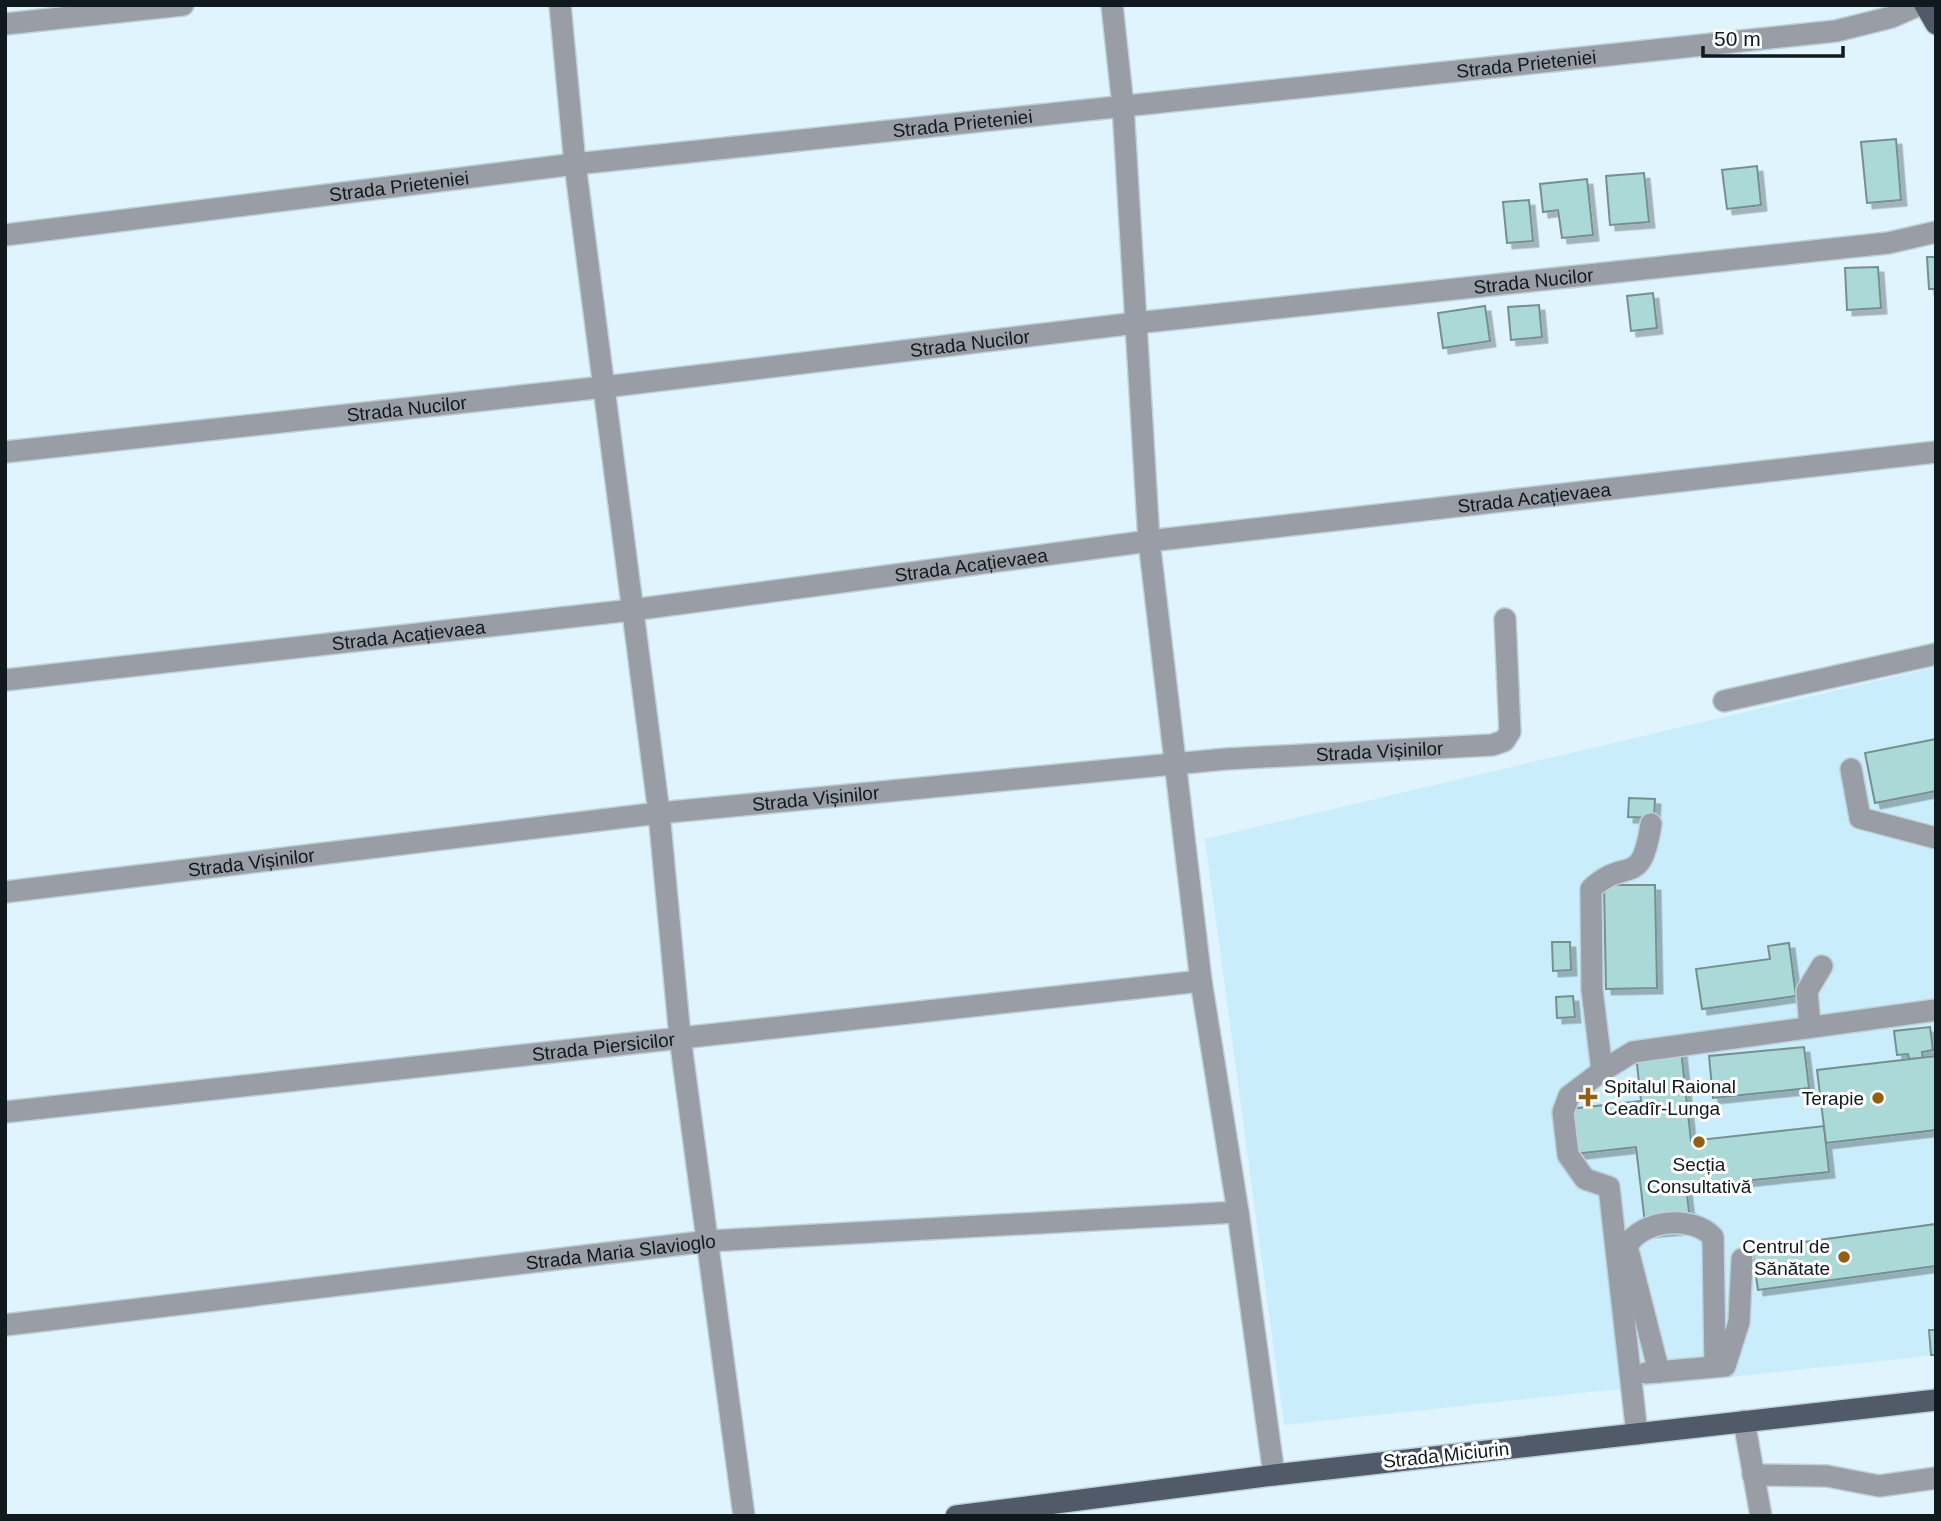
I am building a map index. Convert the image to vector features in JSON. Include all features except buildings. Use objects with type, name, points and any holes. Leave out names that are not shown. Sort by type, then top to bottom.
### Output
[{"type":"main road","points":[[1925,5],[1936,24]]},
{"type":"main road","name":"Strada Miciurin","points":[[956,1516],[1274,1475],[1936,1400]]},
{"type":"street","points":[[5,24],[183,5]]},
{"type":"street","points":[[560,5],[575,164],[659,813],[680,1037],[744,1516]]},
{"type":"street","points":[[1112,5],[1123,106],[1149,541],[1201,981],[1238,1212],[1274,1475]]},
{"type":"street","name":"Strada Prieteniei","points":[[5,235],[575,164],[1836,31],[1880,21],[1919,5]]},
{"type":"street","name":"Strada Nucilor","points":[[5,452],[604,387],[1136,323],[1888,243],[1936,232]]},
{"type":"street","name":"Strada Acațievaea","points":[[5,680],[632,610],[1149,541],[1936,452]]},
{"type":"street","name":"Strada Vișinilor","points":[[5,892],[659,813],[1177,764],[1492,745],[1504,741],[1510,732],[1505,619]]},
{"type":"street","points":[[1724,701],[1936,654]]},
{"type":"street","points":[[1851,769],[1860,818],[1936,838]]},
{"type":"street","points":[[1602,1070],[1592,990],[1591,890],[1602,879],[1636,867],[1642,862],[1647,852],[1651,824]]},
{"type":"street","points":[[1810,1026],[1807,991],[1822,966]]},
{"type":"street","name":"Strada Piersicilor","points":[[5,1112],[1201,981]]},
{"type":"street","points":[[1637,1434],[1609,1187],[1585,1179],[1568,1155],[1563,1112],[1569,1096],[1602,1070],[1633,1052],[1936,1010]]},
{"type":"street","name":"Strada Maria Slavioglo","points":[[5,1325],[709,1241],[1238,1212]]},
{"type":"street","points":[[1659,1372],[1627,1246],[1634,1234],[1645,1228],[1690,1222],[1704,1227],[1713,1237],[1715,1366]]},
{"type":"street","points":[[1630,1375],[1725,1366],[1740,1322],[1742,1259]]},
{"type":"street","points":[[1744,1422],[1761,1516]]},
{"type":"street","points":[[1754,1475],[1827,1476],[1879,1486],[1936,1478]]},
{"type":"shaded area","name":"Spitalul Raional Ceadîr-Lunga","points":[[1936,667],[1936,1355],[1284,1425],[1205,839]]},
{"type":"place","name":"Spitalul Raional Ceadîr-Lunga","points":[[1588,1097]]},
{"type":"place","name":"Terapie","points":[[1878,1098]]},
{"type":"place","name":"Secția Consultativă","points":[[1699,1142]]},
{"type":"place","name":"Centrul de Sănătate","points":[[1844,1257]]}]
